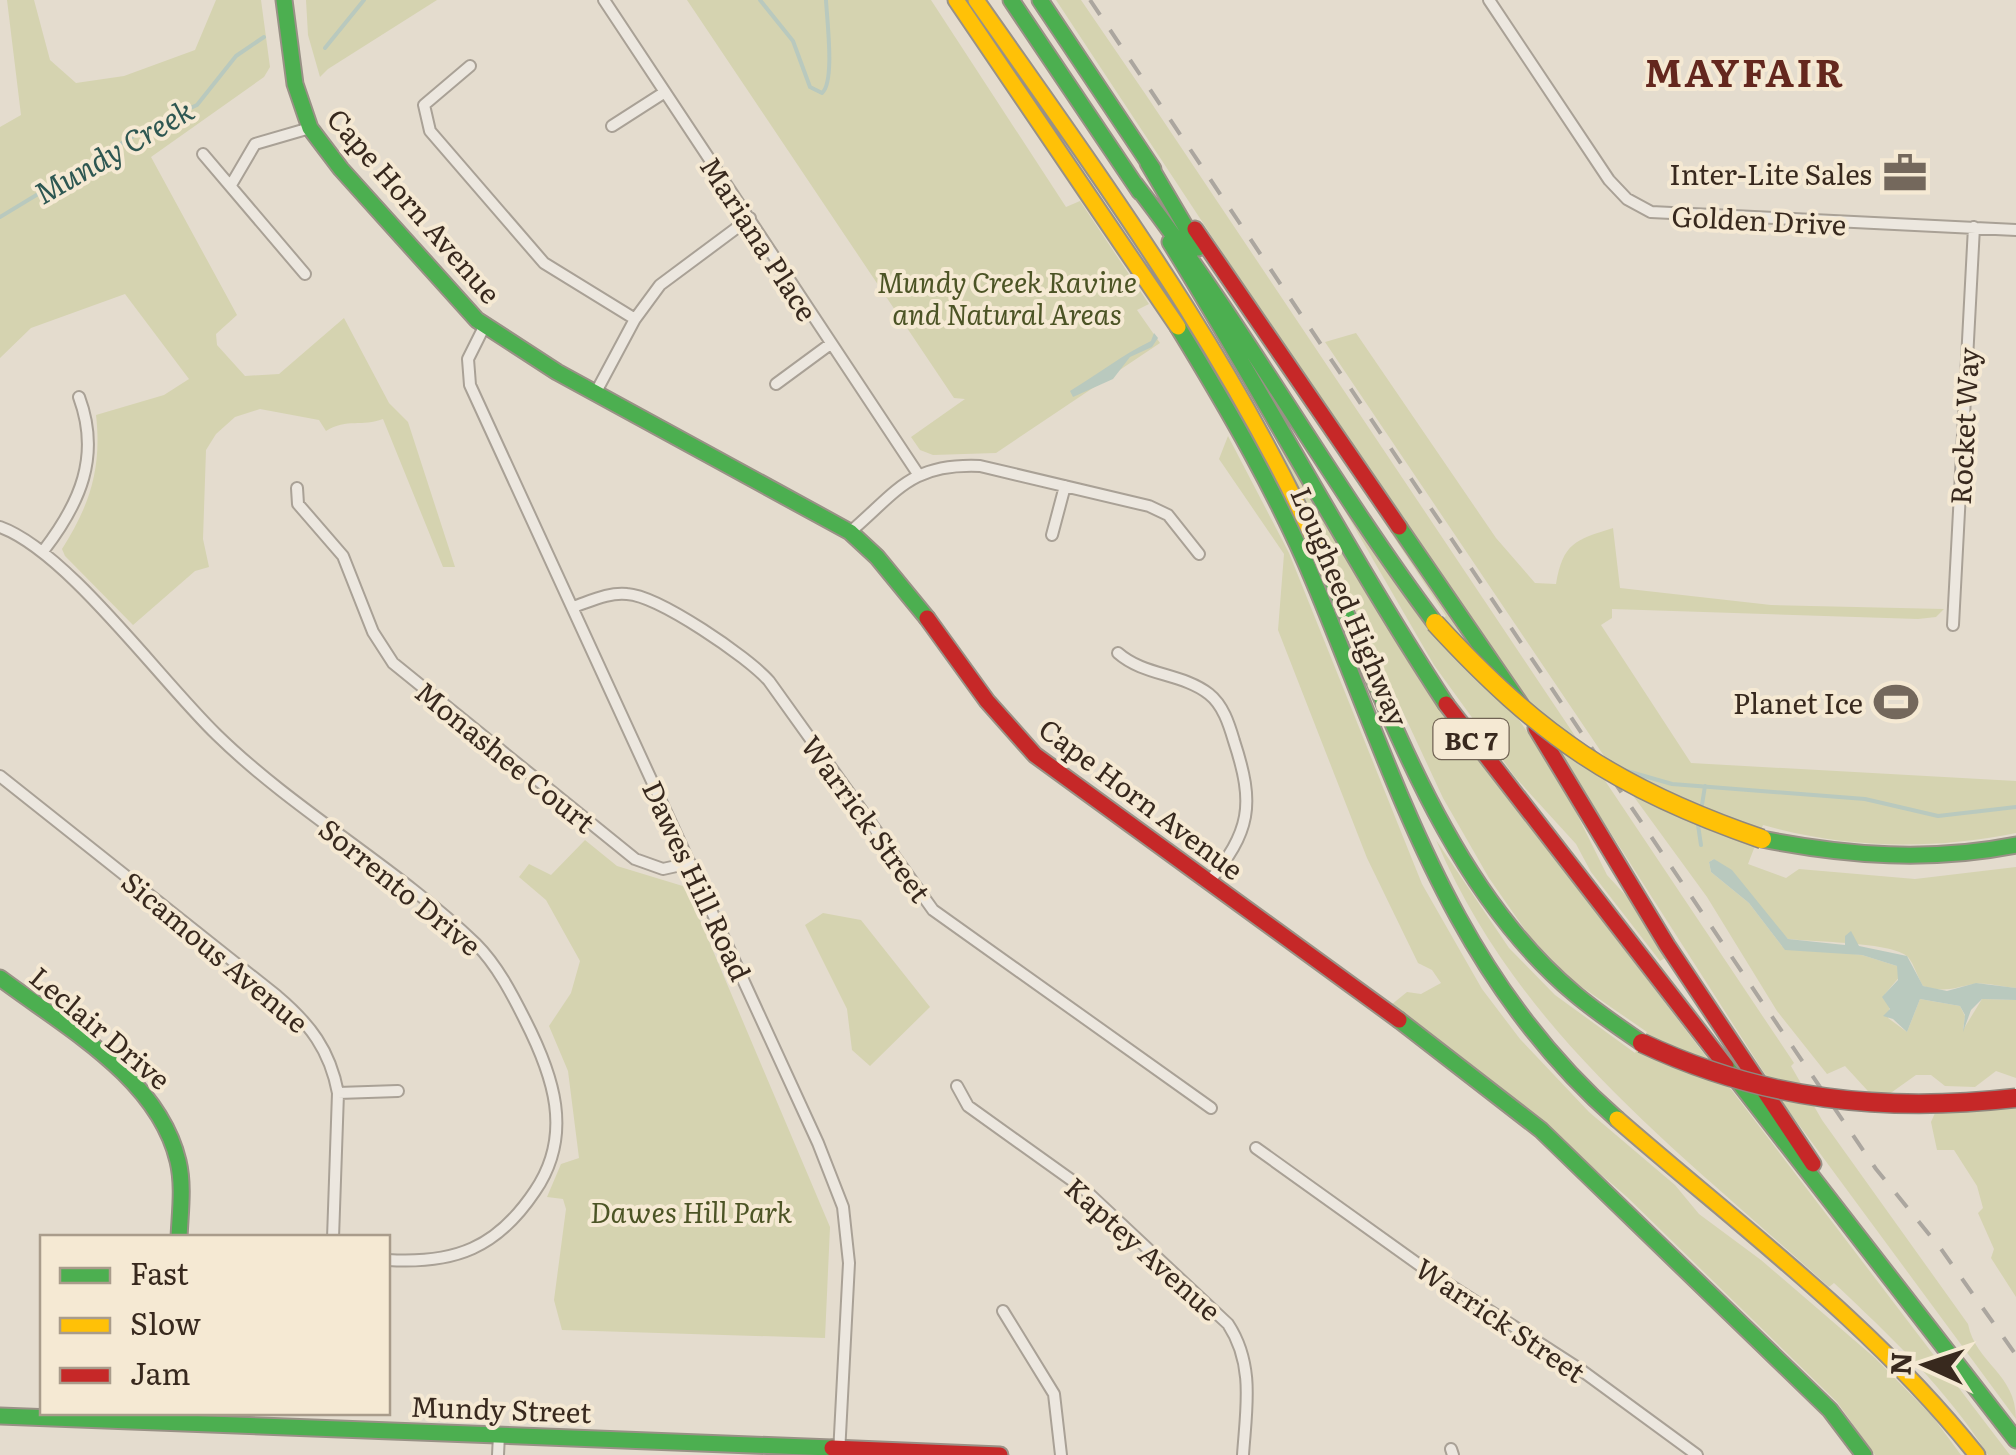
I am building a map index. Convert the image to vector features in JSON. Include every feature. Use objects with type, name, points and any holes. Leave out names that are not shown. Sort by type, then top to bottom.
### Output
[{"type":"main road","name":"Cape Horn Avenue","points":[[288,0],[286,23],[294,84],[310,128],[341,169],[484,327],[850,532],[912,593],[1016,736],[1208,883],[1472,1074],[1541,1130],[1830,1410],[1864,1455]]},
{"type":"main road","name":"Lougheed Highway","points":[[956,0],[1168,312],[1257,463],[1334,626],[1428,867],[1486,972],[1576,1081],[1881,1346],[1932,1396],[1977,1455]]},
{"type":"main road","points":[[976,0],[1215,352],[1281,471],[1444,822],[1485,896],[1552,977],[1642,1042],[1720,1077],[1816,1099],[1913,1106],[2016,1098]]},
{"type":"main road","name":"Lougheed Highway","points":[[1012,0],[1135,184],[1264,394],[1400,634],[1452,714],[2016,1440]]},
{"type":"main road","points":[[1040,0],[1557,760],[1702,1000],[1869,1252]]},
{"type":"main road","points":[[1148,163],[1431,618]]},
{"type":"main road","points":[[1135,184],[1196,265],[1368,530],[1431,618],[1515,709],[1590,767],[1661,804],[1762,839],[1890,857],[1961,854],[2016,845]]},
{"type":"main road","name":"Leclair Drive","points":[[0,978],[135,1085],[160,1115],[178,1160],[178,1235]]},
{"type":"main road","name":"Mundy Street","points":[[0,1416],[173,1418],[693,1449],[1000,1455]]},
{"type":"street","name":"Mariana Place","points":[[604,0],[918,474]]},
{"type":"street","name":"Golden Drive","points":[[1489,0],[1609,180],[1636,205],[1676,216],[2016,230]]},
{"type":"street","points":[[470,66],[424,105],[425,119],[439,146],[544,264],[635,319]]},
{"type":"street","points":[[612,126],[665,92]]},
{"type":"street","points":[[231,185],[254,145],[310,128]]},
{"type":"street","points":[[203,154],[305,274]]},
{"type":"street","points":[[596,392],[635,319],[668,276],[750,218]]},
{"type":"street","name":"Rocket Way","points":[[1953,626],[1974,228]]},
{"type":"street","name":"Dawes Hill Road","points":[[484,327],[468,359],[470,385],[690,862],[843,1207],[849,1263],[839,1452]]},
{"type":"street","points":[[776,384],[829,344]]},
{"type":"street","points":[[44,550],[83,484],[90,440],[79,397]]},
{"type":"street","points":[[850,532],[880,500],[918,474],[952,465],[980,466],[1159,510],[1200,554]]},
{"type":"street","points":[[1052,535],[1066,486]]},
{"type":"street","name":"Monashee Court","points":[[297,488],[298,504],[343,556],[373,632],[393,662],[634,859],[664,869],[690,862]]},
{"type":"street","name":"Sorrento Drive","points":[[0,527],[44,550],[230,748],[478,946],[505,982],[547,1064],[556,1100],[556,1139],[542,1181],[524,1206],[482,1248],[423,1260],[390,1260]]},
{"type":"street","name":"Warrick Street","points":[[573,606],[614,594],[636,596],[744,656],[769,681],[933,910],[1211,1108]]},
{"type":"street","points":[[1118,653],[1133,666],[1206,692],[1228,724],[1247,780],[1249,806],[1240,837],[1208,883]]},
{"type":"street","name":"Sicamous Avenue","points":[[0,776],[293,1009],[326,1051],[338,1093],[333,1235]]},
{"type":"street","name":"Kaptey Avenue","points":[[957,1086],[968,1106],[1084,1188],[1228,1324],[1242,1348],[1247,1373],[1243,1455]]},
{"type":"street","points":[[338,1093],[398,1091]]},
{"type":"street","name":"Warrick Street","points":[[1256,1148],[1425,1268],[1581,1370],[1697,1455]]},
{"type":"street","points":[[1004,1311],[1048,1381],[1059,1417],[1062,1455]]},
{"type":"street","points":[[498,1455],[499,1435]]},
{"type":"green space","points":[[7,0],[34,0],[50,60],[76,83],[124,76],[195,50],[216,0],[261,0],[270,67],[264,77],[151,157],[237,315],[216,334],[217,345],[245,376],[279,374],[344,318],[389,403],[408,422],[455,567],[443,567],[383,419],[326,431],[319,420],[260,409],[235,417],[216,434],[206,450],[203,539],[209,567],[195,571],[133,625],[65,556],[62,549],[92,485],[97,452],[96,415],[164,395],[189,379],[125,294],[31,328],[0,358],[0,127],[21,115]]},
{"type":"green space","points":[[306,0],[437,0],[320,77],[308,35]]},
{"type":"green space","name":"Mundy Creek Ravine and Natural Areas","points":[[687,0],[931,0],[1066,207],[1080,201],[1149,304],[1137,310],[1160,343],[996,453],[933,455],[920,450],[911,437],[965,399],[954,398]]},
{"type":"green space","points":[[1056,0],[1081,0],[1146,95],[1794,1063],[1791,1066],[1822,1120],[1968,1324],[1979,1349],[2010,1390],[2016,1419],[1788,1110],[1527,702],[1269,323]]},
{"type":"green space","points":[[1356,333],[1496,538],[1535,583],[1556,584],[1563,560],[1573,545],[1613,528],[1620,588],[1771,605],[1944,609],[1936,617],[1918,619],[1612,609],[1612,618],[1601,625],[1691,763],[2016,781],[2016,833],[1953,842],[1857,843],[1763,825],[1748,864],[1786,878],[1799,869],[1915,879],[2016,867],[2016,988],[1978,984],[1930,988],[1923,986],[1908,957],[1900,952],[1788,939],[1714,859],[1709,862],[1711,872],[1749,903],[1782,946],[1862,955],[1897,966],[1901,975],[1885,994],[1890,1005],[1888,1018],[1907,1032],[1920,999],[1960,1006],[1965,1016],[1963,1030],[1982,999],[2016,1000],[2016,1078],[1996,1071],[1975,1087],[1945,1086],[1931,1075],[1916,1075],[1878,1102],[1845,1066],[1827,1074],[1777,1011],[1707,897],[1602,753],[1325,342]]},
{"type":"green space","points":[[1269,425],[1421,683],[2010,1455],[1988,1455],[1954,1407],[1896,1342],[1834,1283],[1829,1287],[1660,1136],[1557,1030],[1511,972],[1470,909],[1436,840],[1509,948],[1555,995],[1635,1053],[1647,1032],[1573,981],[1530,937],[1489,878],[1443,798]]},
{"type":"green space","points":[[1228,436],[1289,553],[1422,884],[1482,989],[1520,1039],[1589,1112],[1675,1185],[1699,1214],[1761,1260],[1875,1358],[1933,1417],[1961,1455],[1875,1455],[1837,1402],[1627,1197],[1532,1115],[1391,1005],[1407,992],[1421,994],[1441,983],[1432,970],[1418,963],[1367,858],[1278,630],[1284,554],[1219,459]]},
{"type":"green space","points":[[1333,445],[1534,742],[1566,792],[1607,875],[1629,899],[1665,958],[1660,961],[1591,872],[1576,844],[1515,777],[1434,665],[1323,473],[1429,630],[1446,616]]},
{"type":"green space","name":"Dawes Hill Park","points":[[585,840],[617,866],[686,887],[830,1227],[825,1338],[562,1330],[554,1300],[566,1209],[563,1199],[547,1197],[561,1164],[579,1158],[568,1071],[549,1026],[571,993],[580,961],[546,900],[519,877],[529,864],[551,875]]},
{"type":"green space","points":[[823,913],[861,920],[930,1007],[870,1066],[852,1050],[847,1009],[805,925]]},
{"type":"green space","points":[[2016,1100],[2016,1297],[1991,1258],[1994,1249],[1978,1213],[1983,1208],[1977,1186],[1954,1150],[1937,1150],[1931,1122],[1935,1113]]},
{"type":"shaded area","points":[[1154,333],[1158,338],[1152,347],[1130,357],[1113,379],[1073,397],[1070,391],[1151,341]]},
{"type":"shaded area","points":[[1714,859],[1732,870],[1788,939],[1845,945],[1845,936],[1851,931],[1859,946],[1907,956],[1923,986],[1947,991],[1976,983],[2016,988],[2016,1000],[1982,999],[1971,1010],[1963,1032],[1965,1015],[1960,1006],[1920,999],[1907,1032],[1893,1019],[1883,1016],[1890,1009],[1882,997],[1898,980],[1897,966],[1862,955],[1785,950],[1749,903],[1711,872],[1709,862]]},
{"type":"waterway","name":"Mundy Creek","points":[[325,48],[364,0]]},
{"type":"waterway","points":[[760,0],[793,41],[810,87],[822,93],[829,64],[826,0]]},
{"type":"waterway","name":"Mundy Creek","points":[[0,217],[147,128],[197,105],[236,56],[264,37]]},
{"type":"waterway","points":[[1620,769],[1672,784],[1865,799],[1938,816],[2016,807]]},
{"type":"waterway","points":[[1701,811],[1705,786]]},
{"type":"waterway","points":[[1698,825],[1701,845]]},
{"type":"railway","points":[[1090,0],[1876,1169],[1941,1249],[2016,1355]]},
{"type":"traffic: fast","points":[[284,0],[295,84],[310,128],[341,169],[477,320],[557,372],[850,532],[877,557],[927,618]]},
{"type":"traffic: fast","points":[[1011,0],[1140,192]]},
{"type":"traffic: fast","points":[[1040,0],[1153,169]]},
{"type":"traffic: fast","points":[[1148,163],[1198,248]]},
{"type":"traffic: fast","points":[[1135,184],[1213,292],[1435,623]]},
{"type":"traffic: fast","points":[[1170,242],[1446,704]]},
{"type":"traffic: fast","points":[[1178,327],[1284,516],[1402,800],[1469,937],[1510,1001],[1559,1062],[1617,1119]]},
{"type":"traffic: fast","points":[[1399,527],[1521,705]]},
{"type":"traffic: fast","points":[[1328,571],[1401,741],[1458,852],[1530,951],[1574,993],[1642,1043]]},
{"type":"traffic: fast","points":[[1762,839],[1889,855],[1952,854],[2016,845]]},
{"type":"traffic: fast","points":[[0,978],[106,1056],[151,1104],[178,1161],[179,1235]]},
{"type":"traffic: fast","points":[[1399,1020],[1541,1130],[1830,1410],[1864,1455]]},
{"type":"traffic: fast","points":[[1726,1066],[2016,1440]]},
{"type":"traffic: fast","points":[[0,1416],[832,1448]]},
{"type":"traffic: slow","points":[[956,0],[1178,327]]},
{"type":"traffic: slow","points":[[976,0],[1120,207],[1211,348],[1293,495],[1328,571]]},
{"type":"traffic: slow","points":[[1435,623],[1509,697],[1583,755],[1664,800],[1762,839]]},
{"type":"traffic: slow","points":[[1617,1119],[1850,1320],[1937,1407],[1977,1455]]},
{"type":"traffic: jam","points":[[1195,229],[1399,527]]},
{"type":"traffic: jam","points":[[927,618],[987,701],[1035,755],[1399,1020]]},
{"type":"traffic: jam","points":[[1446,704],[1726,1066]]},
{"type":"traffic: jam","points":[[1536,728],[1667,945],[1813,1164]]},
{"type":"traffic: jam","points":[[1642,1043],[1733,1078],[1825,1098],[1919,1104],[2016,1098]]},
{"type":"traffic: jam","points":[[832,1448],[1000,1455]]},
{"type":"place","name":"Inter-Lite Sales","points":[[1905,173]]},
{"type":"place","name":"Planet Ice","points":[[1896,702]]},
{"type":"district","name":"MAYFAIR","points":[[1745,70]]}]
